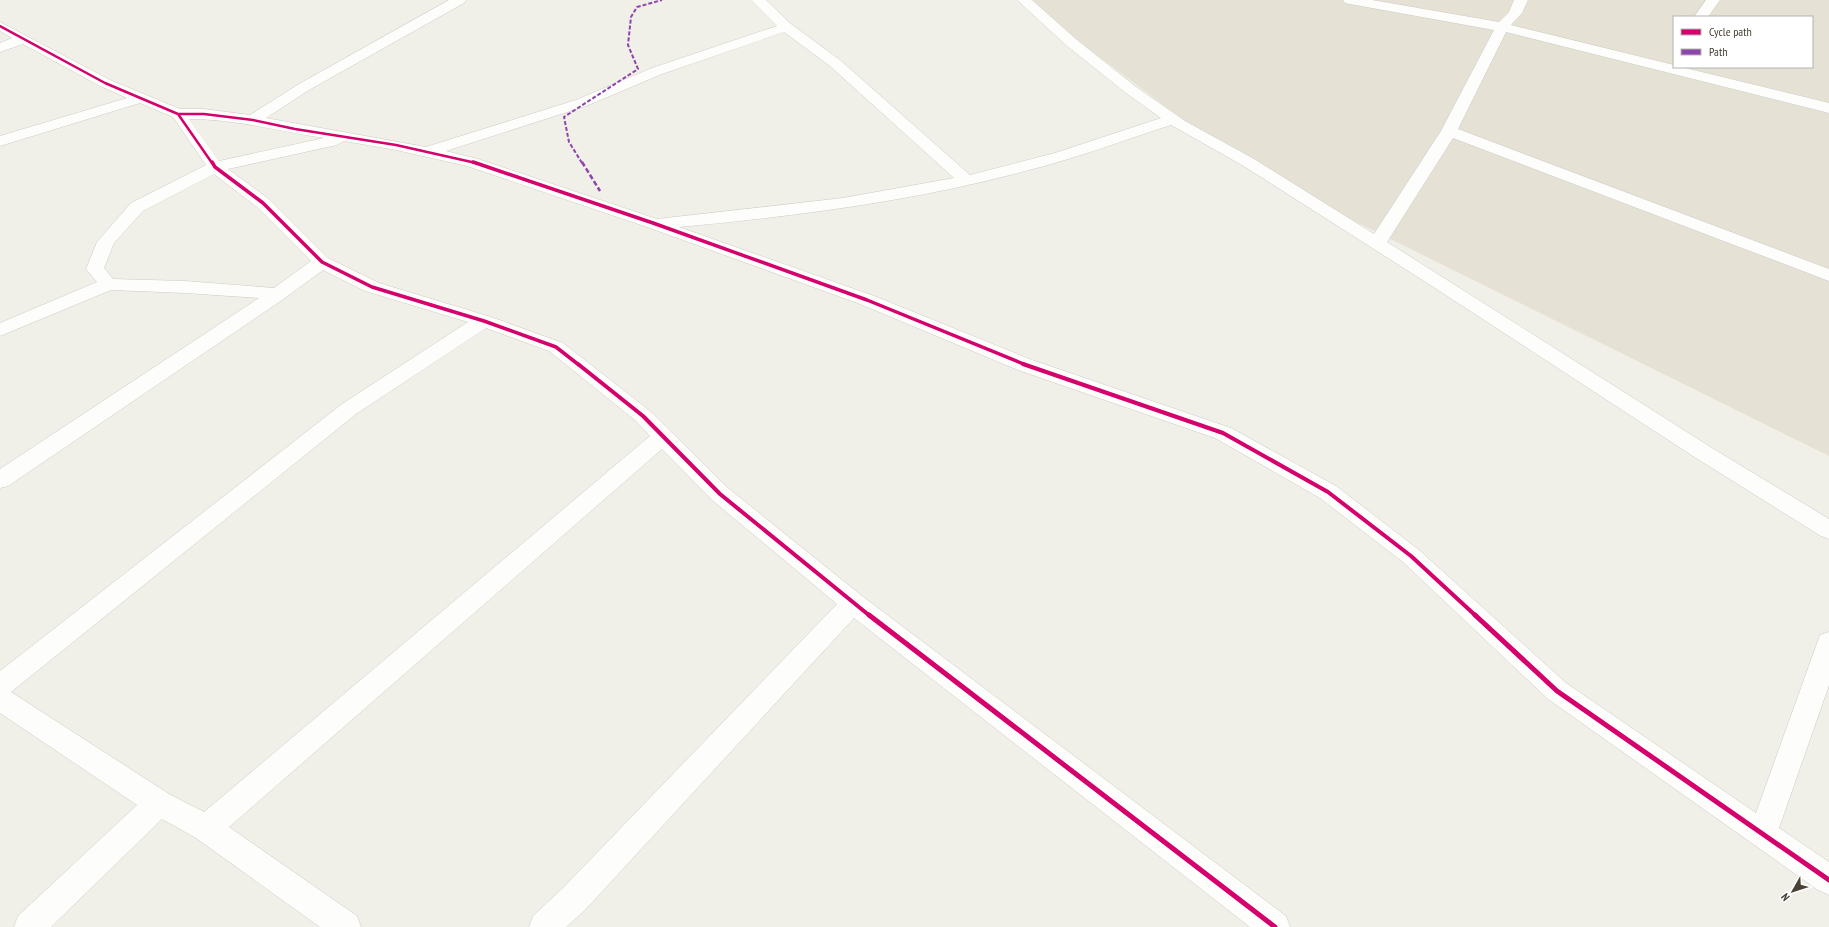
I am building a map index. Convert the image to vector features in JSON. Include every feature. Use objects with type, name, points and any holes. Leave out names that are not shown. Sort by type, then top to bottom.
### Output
[{"type":"street","points":[[253,120],[304,86],[460,0]]},
{"type":"street","points":[[758,0],[786,27],[835,63],[966,180]]},
{"type":"street","points":[[1024,0],[1072,43],[1131,90],[1173,119],[1248,162],[1704,453],[1829,530]]},
{"type":"street","points":[[1350,0],[1502,27],[1670,63]]},
{"type":"street","points":[[1377,243],[1449,131],[1502,27],[1515,13],[1521,0]]},
{"type":"street","points":[[1702,16],[1713,0]]},
{"type":"street","points":[[0,26],[105,83],[178,114],[204,114],[253,120],[295,129],[427,152],[472,162],[654,223],[867,300],[1025,365],[1224,433],[1328,492],[1411,556],[1557,691],[1829,880]]},
{"type":"street","points":[[427,152],[581,103],[657,71],[786,27]]},
{"type":"street","points":[[0,48],[23,39]]},
{"type":"street","points":[[1688,68],[1829,108]]},
{"type":"street","points":[[0,141],[141,98]]},
{"type":"street","points":[[178,114],[215,167],[262,204],[322,262],[372,287],[484,321],[556,347],[643,416],[720,494],[853,603],[1275,927]]},
{"type":"street","points":[[654,223],[735,217],[839,204],[910,193],[1024,167],[1173,119]]},
{"type":"street","points":[[1449,131],[1829,275]]},
{"type":"street","points":[[108,284],[95,269],[106,242],[137,207],[215,167],[349,138]]},
{"type":"street","points":[[0,480],[278,294],[322,262]]},
{"type":"street","points":[[0,330],[108,284],[185,287],[278,294]]},
{"type":"street","points":[[0,686],[349,409],[484,321]]},
{"type":"street","points":[[206,828],[663,436]]},
{"type":"street","points":[[544,927],[574,899],[853,603]]},
{"type":"street","points":[[1763,833],[1820,673],[1829,642]]},
{"type":"street","points":[[0,699],[159,803],[206,828],[346,927]]},
{"type":"street","points":[[29,927],[159,803]]},
{"type":"shaded area","points":[[1024,0],[1829,0],[1829,456],[1247,168]]},
{"type":"marked path","points":[[600,191],[569,142],[564,117],[638,69],[628,45],[631,17],[637,7],[662,0]]},
{"type":"cycle path","points":[[0,26],[105,83],[178,114],[215,167],[263,203],[322,262],[372,287],[484,321],[556,347],[643,416],[720,494],[853,603],[1275,927]]},
{"type":"cycle path","points":[[178,114],[204,114],[253,120],[295,129],[396,145],[472,162],[653,223],[867,300],[1025,365],[1223,433],[1328,492],[1411,556],[1557,691],[1829,880]]}]
